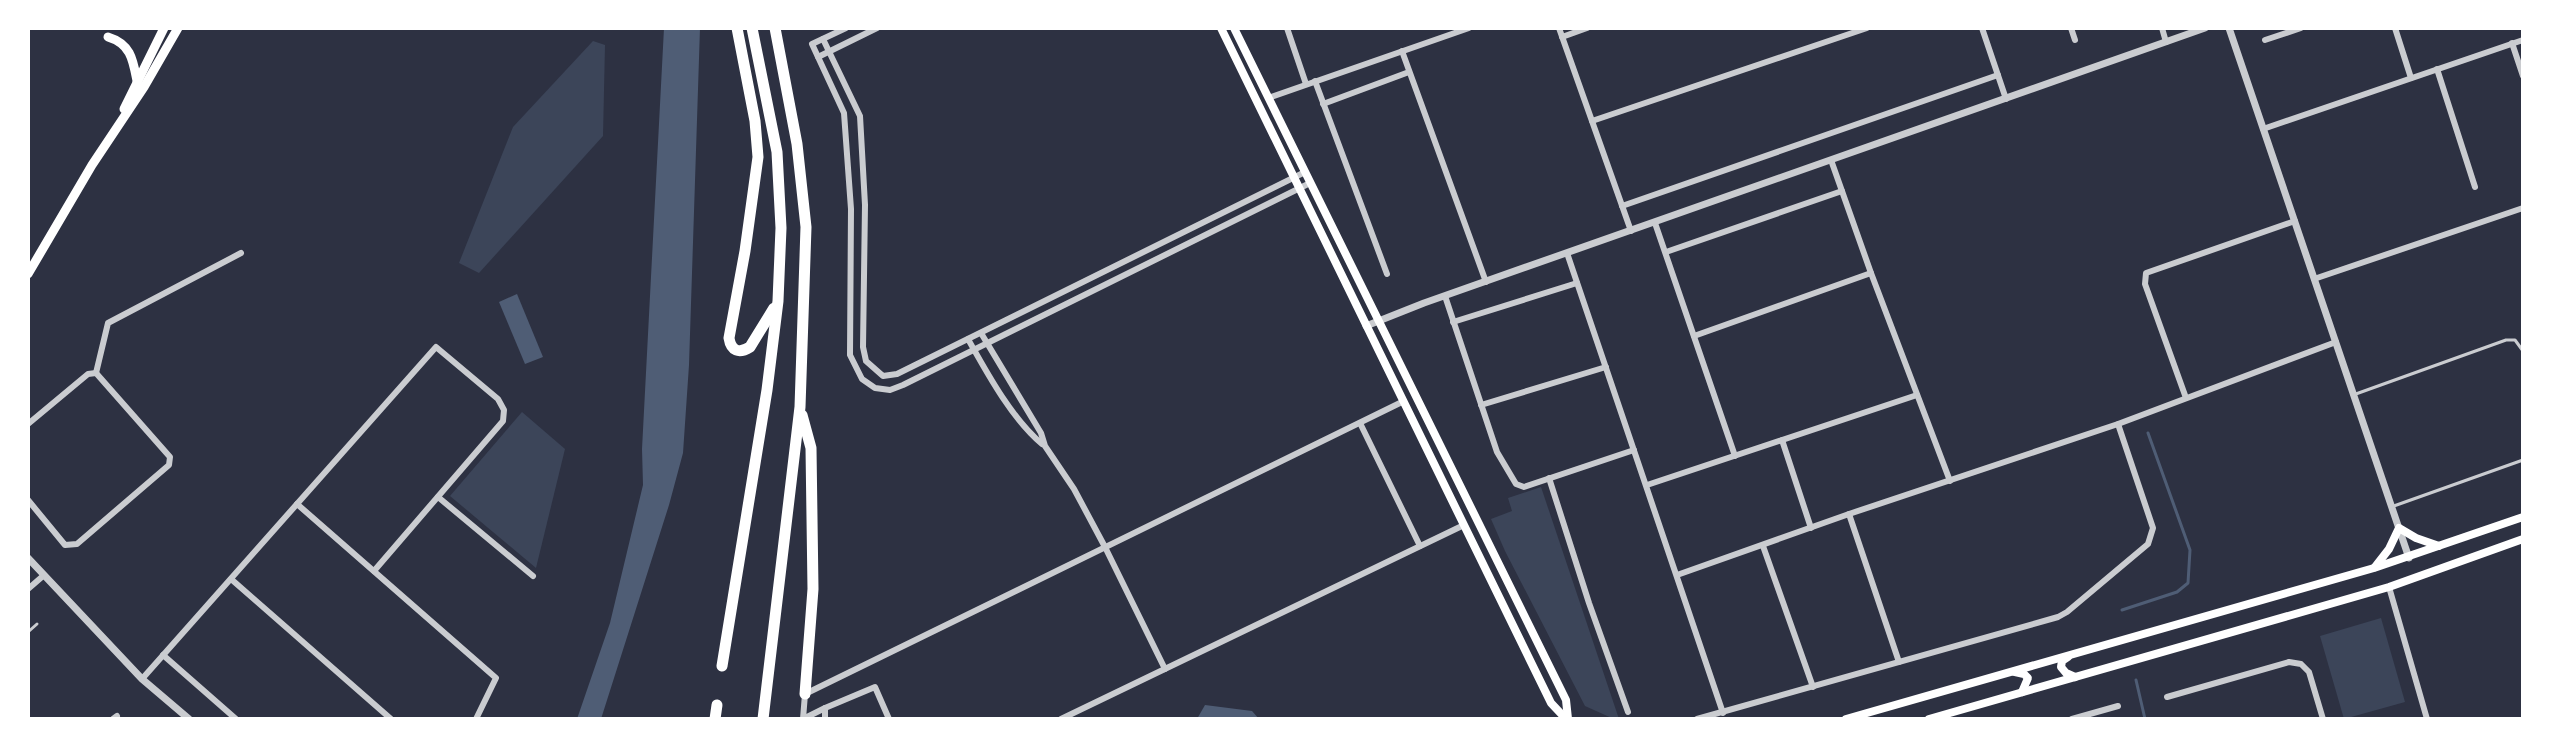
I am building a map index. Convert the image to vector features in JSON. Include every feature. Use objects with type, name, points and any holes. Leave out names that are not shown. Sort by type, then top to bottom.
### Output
[{"type":"highway","points":[[737,28],[755,121],[758,157],[743,266],[729,338],[730,346],[735,351],[750,347],[778,301]]},
{"type":"highway","points":[[722,666],[767,390],[778,301],[781,228],[777,152],[752,28]]},
{"type":"highway","points":[[763,719],[800,407],[806,227],[797,144],[775,28]]},
{"type":"highway","points":[[800,407],[811,448],[813,589],[805,694]]},
{"type":"highway","points":[[715,719],[717,705]]},
{"type":"main road","points":[[112,134],[164,28]]},
{"type":"main road","points":[[28,274],[178,28]]},
{"type":"main road","points":[[1221,28],[1551,703],[1567,719]]},
{"type":"main road","points":[[1234,28],[1566,700],[1567,719]]},
{"type":"main road","points":[[108,37],[126,47],[132,57],[137,81]]},
{"type":"main road","points":[[1846,719],[2409,558],[2523,517]]},
{"type":"main road","points":[[2374,568],[2389,549],[2399,528],[2441,547]]},
{"type":"main road","points":[[1929,719],[2389,587],[2523,539]]},
{"type":"main road","points":[[2070,656],[2062,661],[2061,667],[2076,677]]},
{"type":"main road","points":[[2014,672],[2028,678],[2022,693]]},
{"type":"street","points":[[846,28],[812,44],[844,113],[851,209],[850,355],[862,379],[875,388],[890,390],[1310,183]]},
{"type":"street","points":[[818,57],[877,28]]},
{"type":"street","points":[[1287,28],[1306,84]]},
{"type":"street","points":[[1268,98],[1469,28]]},
{"type":"street","points":[[1559,28],[1631,231]]},
{"type":"street","points":[[1562,37],[1587,28]]},
{"type":"street","points":[[1592,121],[1867,28]]},
{"type":"street","points":[[1982,28],[2006,99]]},
{"type":"street","points":[[2071,28],[2075,40]]},
{"type":"street","points":[[2162,28],[2166,42]]},
{"type":"street","points":[[1366,326],[2205,28]]},
{"type":"street","points":[[2229,28],[2409,558]]},
{"type":"street","points":[[2265,40],[2301,28]]},
{"type":"street","points":[[2395,28],[2411,78]]},
{"type":"street","points":[[823,39],[860,116],[865,205],[863,347],[866,361],[883,376],[897,374],[1305,172]]},
{"type":"street","points":[[2263,129],[2523,40]]},
{"type":"street","points":[[2512,43],[2523,76]]},
{"type":"street","points":[[1402,51],[1486,282]]},
{"type":"street","points":[[2437,69],[2475,187]]},
{"type":"street","points":[[1323,104],[1409,72]]},
{"type":"street","points":[[1622,206],[1998,75]]},
{"type":"street","points":[[1315,81],[1387,274]]},
{"type":"street","points":[[1831,160],[1950,481]]},
{"type":"street","points":[[1666,252],[1842,191]]},
{"type":"street","points":[[2314,279],[2523,208]]},
{"type":"street","points":[[2186,398],[2145,284],[2146,273],[2295,221]]},
{"type":"street","points":[[1655,223],[1735,456]]},
{"type":"street","points":[[96,373],[108,323],[241,253]]},
{"type":"street","points":[[1567,253],[1723,713]]},
{"type":"street","points":[[1694,336],[1871,273]]},
{"type":"street","points":[[1453,322],[1577,283]]},
{"type":"street","points":[[1445,296],[1497,452],[1516,484],[1524,487],[1634,450]]},
{"type":"street","points":[[981,333],[1041,433],[1045,446]]},
{"type":"street","points":[[968,339],[1004,398],[1034,437],[1045,446],[1074,489],[1165,669]]},
{"type":"street","points":[[1677,575],[2118,424],[2336,342]]},
{"type":"street","points":[[142,679],[436,347],[498,399],[504,410],[503,421],[374,571]]},
{"type":"street","points":[[1481,405],[1606,367]]},
{"type":"street","points":[[28,500],[65,545],[77,544],[169,465],[170,457],[96,373]]},
{"type":"street","points":[[28,424],[88,374],[96,373]]},
{"type":"street","points":[[1647,485],[1917,395]]},
{"type":"street","points":[[803,719],[805,694],[1404,401]]},
{"type":"street","points":[[1360,423],[1420,546]]},
{"type":"street","points":[[1697,719],[2067,612],[2148,544],[2153,528],[2118,424]]},
{"type":"street","points":[[1782,440],[1811,528]]},
{"type":"street","points":[[1549,478],[1628,712]]},
{"type":"street","points":[[438,497],[533,576]]},
{"type":"street","points":[[297,504],[496,678],[476,719]]},
{"type":"street","points":[[1849,514],[1899,662]]},
{"type":"street","points":[[1061,719],[1464,525]]},
{"type":"street","points":[[1763,546],[1813,687]]},
{"type":"street","points":[[28,558],[142,679],[189,719]]},
{"type":"street","points":[[28,589],[43,576]]},
{"type":"street","points":[[231,579],[391,719]]},
{"type":"street","points":[[2389,587],[2427,719]]},
{"type":"street","points":[[163,655],[236,719]]},
{"type":"street","points":[[2167,697],[2289,662],[2301,664],[2309,672],[2323,719]]},
{"type":"street","points":[[803,719],[875,687],[889,719]]},
{"type":"street","points":[[2072,719],[2118,706]]},
{"type":"street","points":[[825,708],[825,719]]},
{"type":"lane","points":[[2353,395],[2506,340],[2515,340],[2523,351]]},
{"type":"lane","points":[[2391,507],[2523,460]]},
{"type":"lane","points":[[28,632],[37,624]]},
{"type":"shaded area","points":[[664,28],[700,28],[689,365],[683,453],[601,719],[577,719],[610,623],[643,485],[642,449]]},
{"type":"shaded area","points":[[593,41],[605,45],[603,136],[479,273],[459,263],[513,127]]},
{"type":"shaded area","points":[[517,294],[543,357],[525,364],[499,302]]},
{"type":"shaded area","points":[[522,412],[565,449],[536,568],[450,496]]},
{"type":"shaded area","points":[[1541,487],[1619,719],[1585,706],[1491,519],[1512,511],[1508,498]]},
{"type":"shaded area","points":[[2381,618],[2405,702],[2344,719],[2320,636]]},
{"type":"shaded area","points":[[1205,705],[1252,711],[1259,719],[1197,719]]},
{"type":"waterway","points":[[2122,610],[2177,592],[2188,583],[2190,550],[2148,433]]},
{"type":"waterway","points":[[2136,680],[2145,719]]}]
